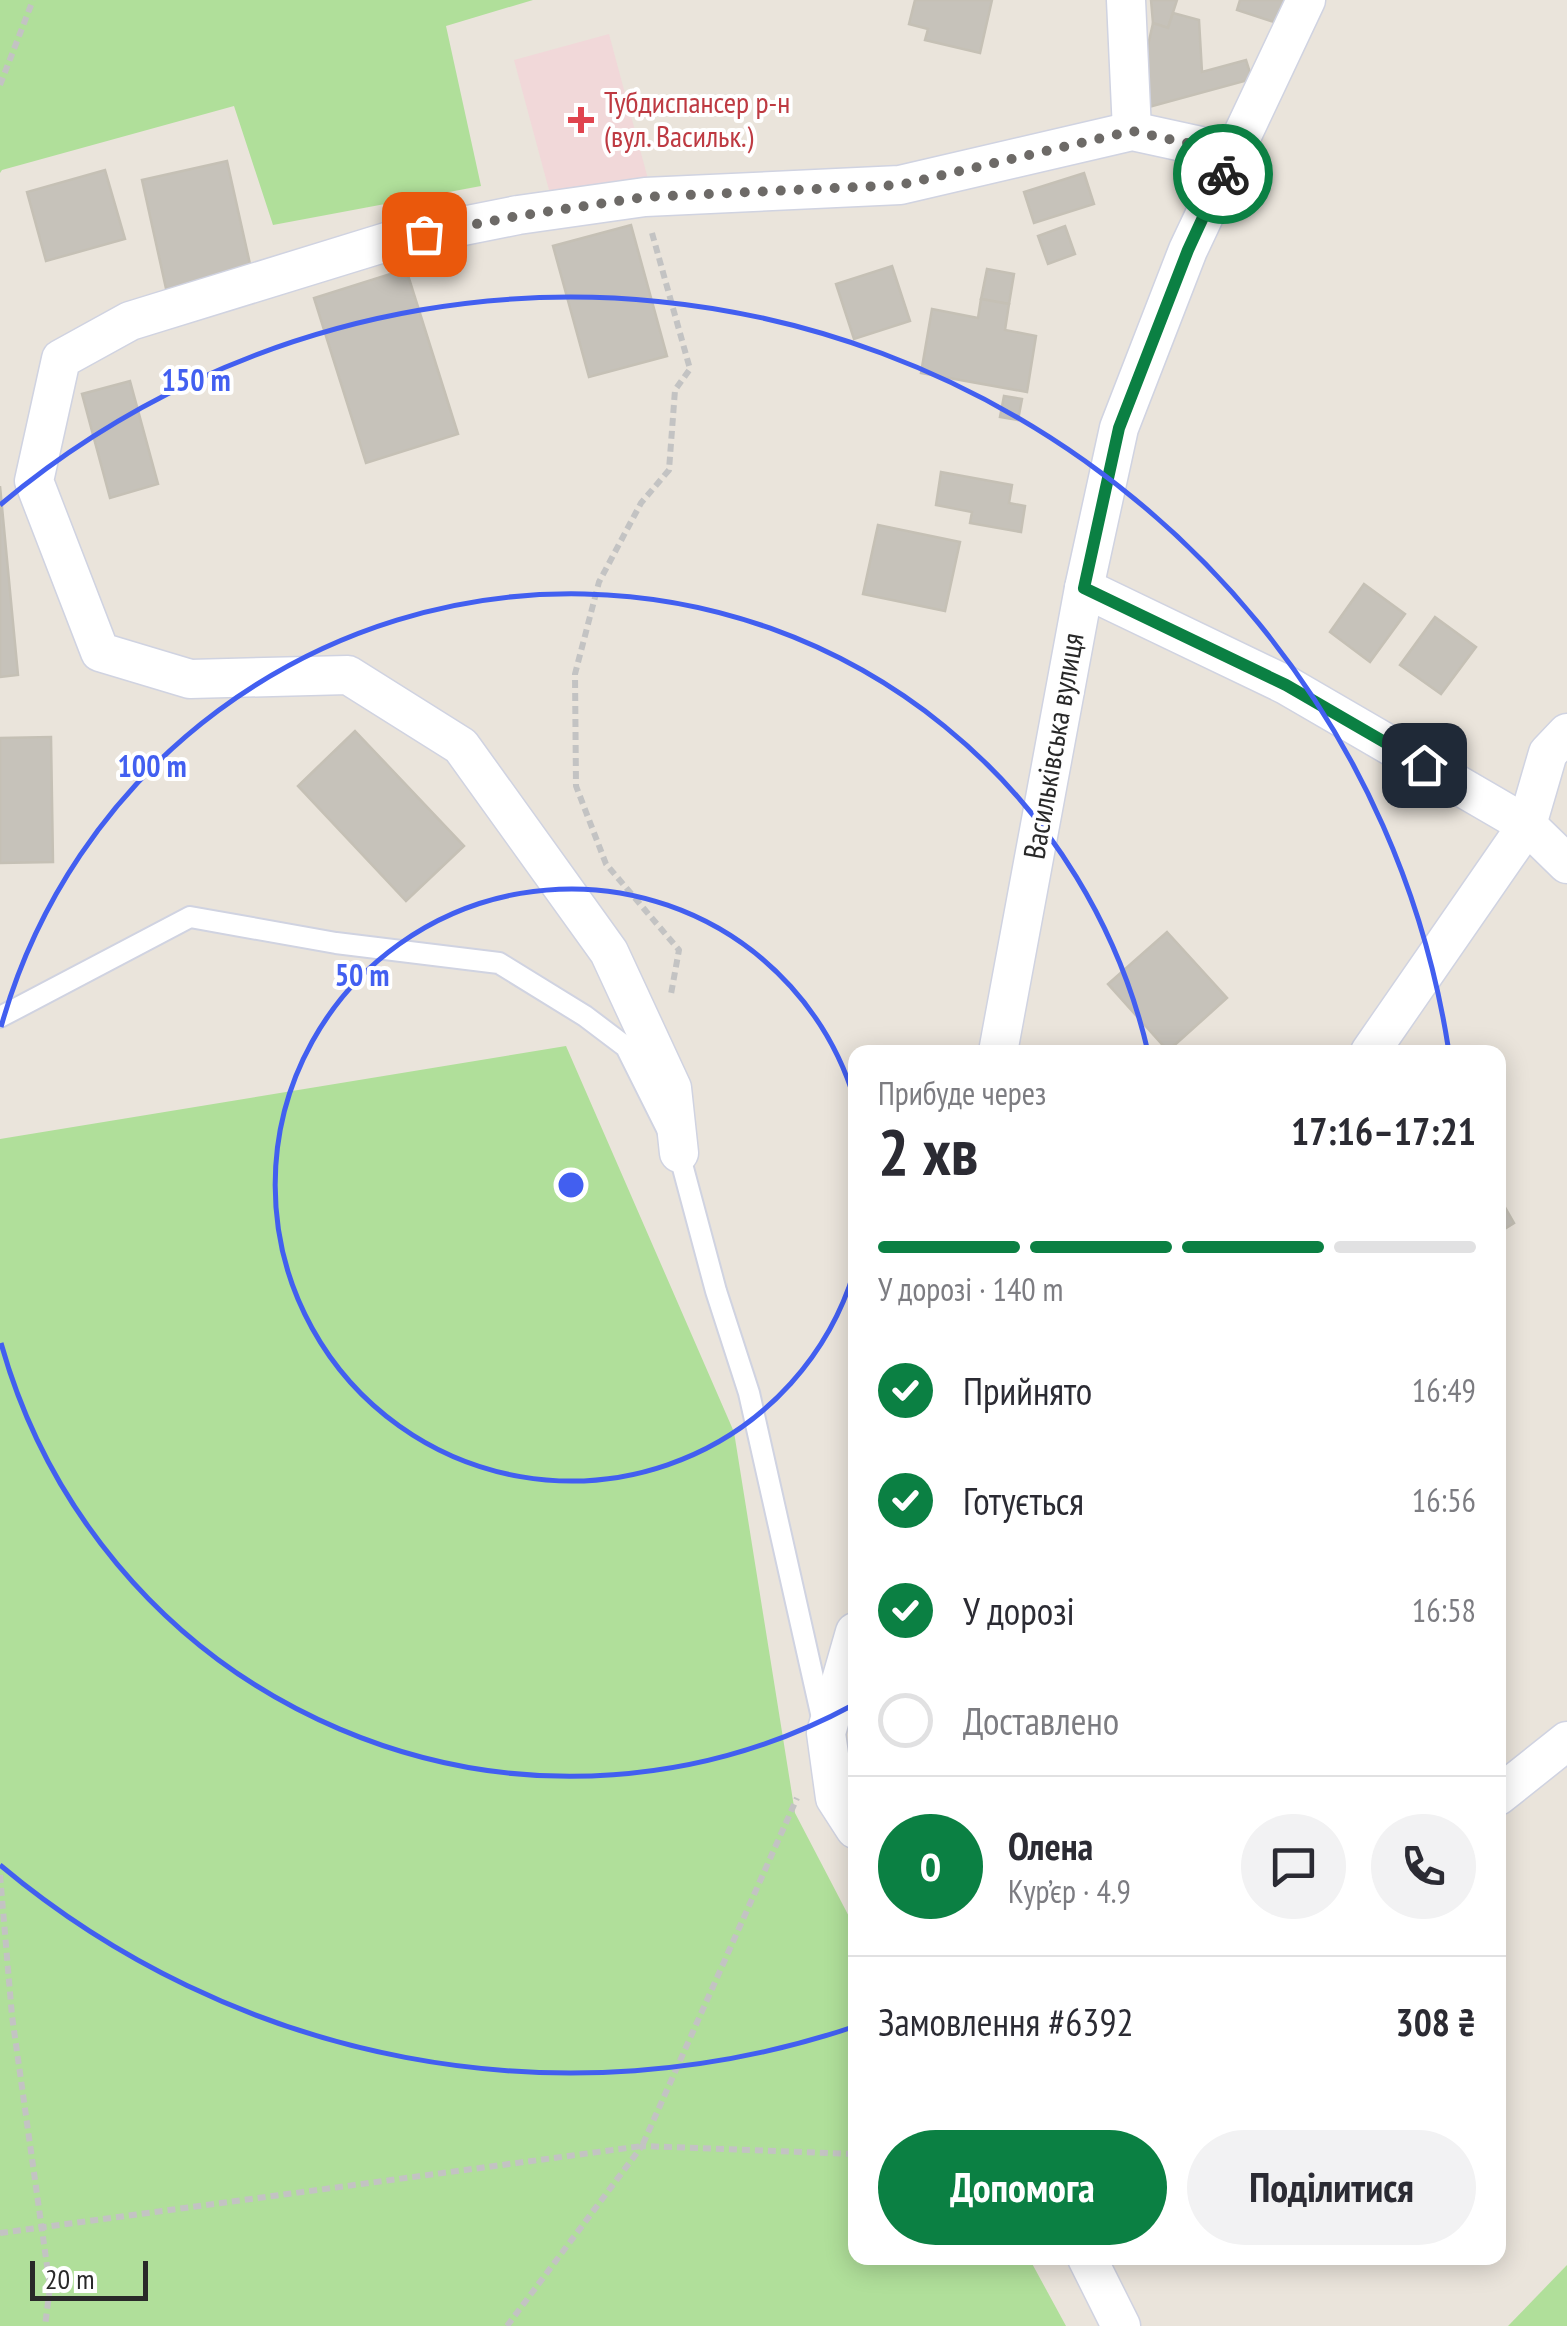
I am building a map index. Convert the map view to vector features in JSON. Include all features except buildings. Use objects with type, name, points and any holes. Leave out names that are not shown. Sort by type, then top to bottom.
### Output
[{"type":"street","points":[[1126,0],[1132,131]]},
{"type":"street","name":"Васильківська вулиця","points":[[999,1045],[1084,588],[1119,428],[1188,250],[1306,0]]},
{"type":"street","points":[[680,1153],[672,1088],[609,952],[461,746],[348,675],[190,679],[100,652],[34,481],[61,359],[130,321],[393,240],[518,216],[645,197],[900,185],[1132,131],[1232,153]]},
{"type":"street","points":[[1084,588],[1286,685],[1527,825],[1567,864]]},
{"type":"street","points":[[1375,1045],[1527,825],[1548,753],[1567,733]]},
{"type":"street","points":[[848,1656],[826,1733],[835,1798],[848,1818]]},
{"type":"street","points":[[1506,1790],[1567,1740]]},
{"type":"street","points":[[1091,2265],[1122,2326]]},
{"type":"lane","points":[[0,1017],[190,917],[336,943],[498,963],[585,1016],[626,1047],[680,1153],[716,1291],[749,1392],[826,1733]]},
{"type":"path","points":[[0,85],[33,0]]},
{"type":"path","points":[[645,197],[660,269],[690,369],[675,390],[670,470],[642,503],[599,582],[574,674],[576,786],[582,802],[606,864],[679,950],[665,1029],[651,1043]]},
{"type":"path","points":[[506,2326],[642,2146],[826,1733]]},
{"type":"path","points":[[0,1875],[12,2016],[50,2287],[45,2326]]},
{"type":"path","points":[[0,2233],[642,2146],[848,2154]]},
{"type":"shaded area","name":"Тубдиспансер р-н (вул. Васильк.)","points":[[609,34],[648,179],[553,205],[514,60]]},
{"type":"green space","points":[[0,0],[533,0],[446,26],[481,186],[273,225],[234,106],[0,173]]},
{"type":"green space","points":[[566,1046],[734,1432],[795,1813],[848,1915],[848,2265],[1033,2265],[1066,2326],[0,2326],[0,1139]]},
{"type":"green space","points":[[1567,2265],[1567,2326],[1508,2326]]},
{"type":"way so far","points":[[424,234],[645,197],[900,185],[1132,131],[1232,153],[1223,174]]},
{"type":"place","name":"Тубдиспансер р-н (вул. Васильк.)","points":[[581,120]]},
{"type":"route","points":[[1223,174],[1188,250],[1119,428],[1084,588],[1286,685],[1424,765]]}]
